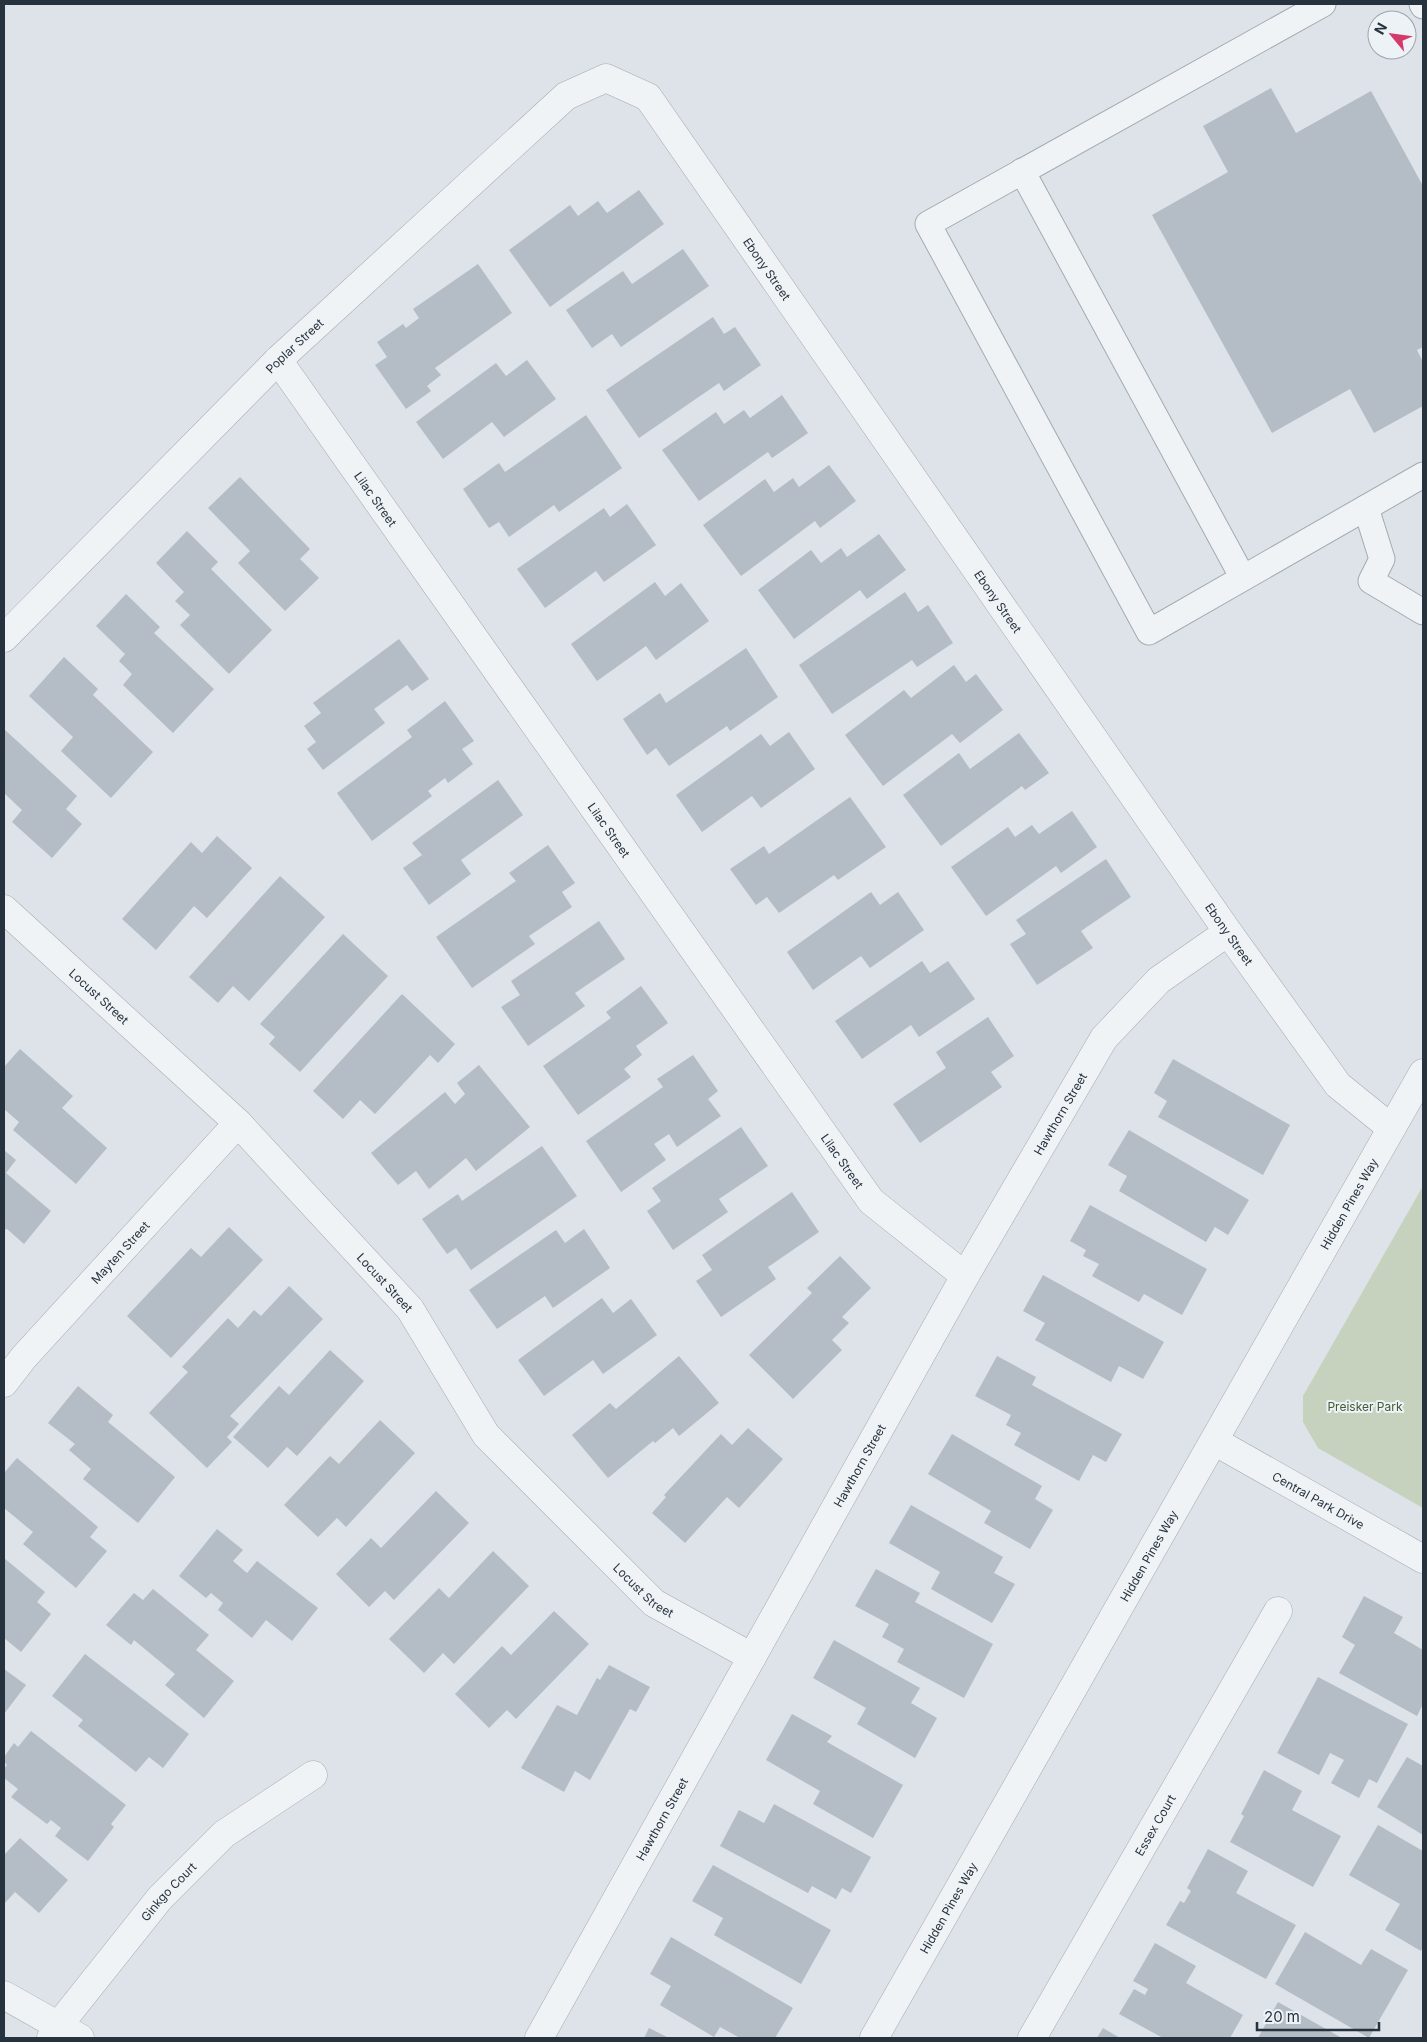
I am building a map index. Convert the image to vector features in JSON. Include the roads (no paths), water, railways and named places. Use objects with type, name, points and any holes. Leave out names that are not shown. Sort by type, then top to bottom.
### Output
[{"type":"street","name":"Poplar Street","points":[[4,638],[278,360],[566,96],[606,78]]},
{"type":"street","name":"Ebony Street","points":[[606,78],[648,97],[1228,932],[1338,1085],[1392,1128]]},
{"type":"street","name":"Lilac Street","points":[[278,360],[871,1201],[965,1276]]},
{"type":"street","name":"Locust Street","points":[[4,910],[238,1123],[410,1309],[486,1435],[654,1603],[752,1657]]},
{"type":"street","name":"Hawthorn Street","points":[[539,2038],[965,1276],[1104,1038],[1159,980],[1228,932]]},
{"type":"street","name":"Hidden Pines Way","points":[[874,2038],[1423,1072]]},
{"type":"street","name":"Mayten Street","points":[[4,1383],[31,1350],[238,1123]]},
{"type":"street","name":"Central Park Drive","points":[[1214,1441],[1423,1559]]},
{"type":"street","name":"Essex Court","points":[[1032,2038],[1278,1611]]},
{"type":"street","name":"Ginkgo Court","points":[[63,2034],[160,1898],[224,1834],[313,1775]]},
{"type":"street","points":[[4,1995],[63,2034]]},
{"type":"lane","points":[[1324,4],[928,224],[1149,632],[1423,475]]},
{"type":"lane","points":[[1022,171],[1243,578]]},
{"type":"lane","points":[[1366,508],[1382,559],[1370,580],[1423,612]]},
{"type":"park label","name":"Preisker Park","points":[[1365,1406]]}]
